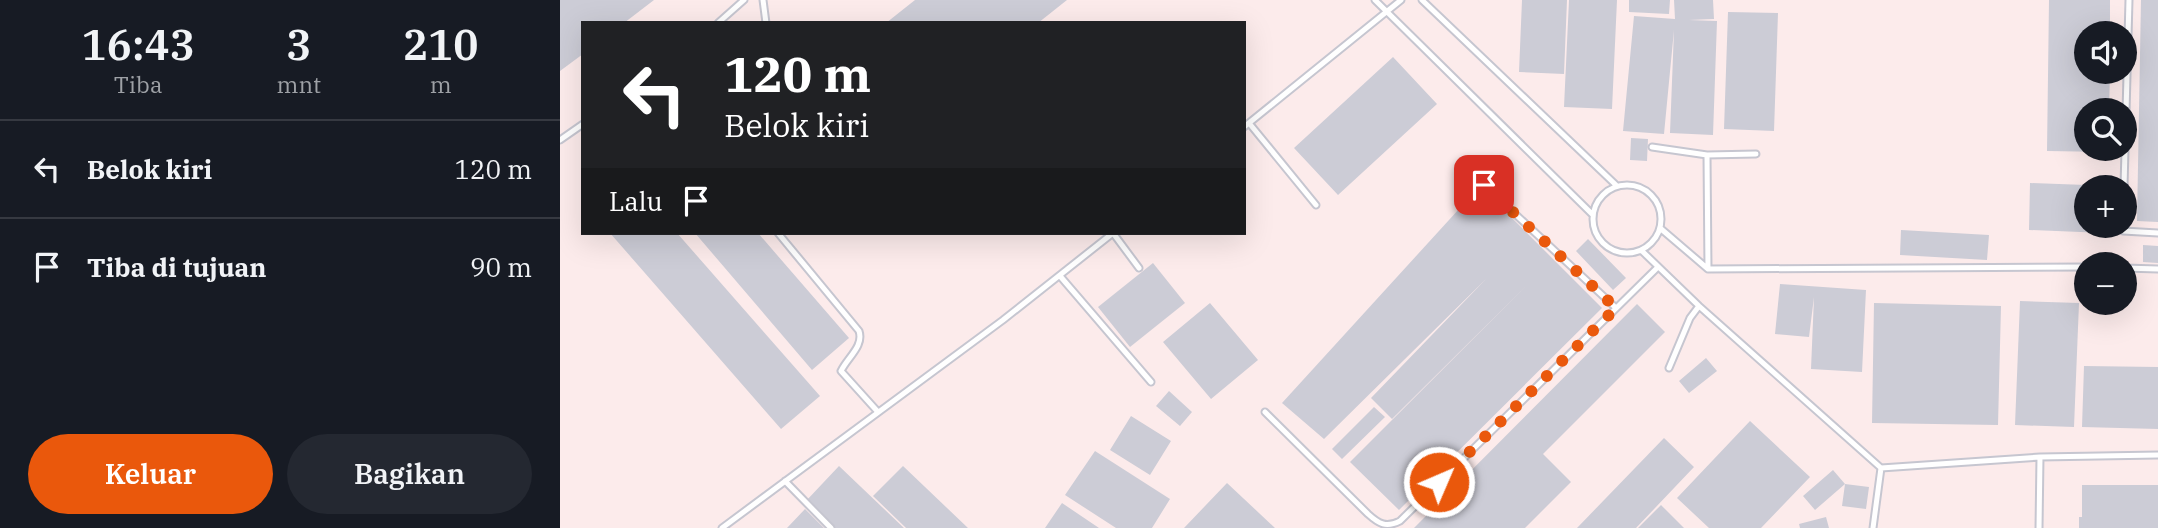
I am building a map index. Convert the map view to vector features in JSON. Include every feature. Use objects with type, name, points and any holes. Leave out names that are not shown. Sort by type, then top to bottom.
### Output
[{"type":"lane","points":[[720,21],[744,0]]},
{"type":"lane","points":[[763,0],[766,21]]},
{"type":"lane","points":[[1375,0],[1593,215]]},
{"type":"lane","points":[[1316,205],[1246,125],[1401,0]]},
{"type":"lane","points":[[1422,0],[1617,186]]},
{"type":"lane","points":[[2124,175],[2129,0]]},
{"type":"lane","points":[[560,140],[581,125]]},
{"type":"lane","points":[[1652,147],[1707,155],[1756,154]]},
{"type":"lane","points":[[1707,155],[1708,269]]},
{"type":"lane","points":[[1484,185],[1616,308]]},
{"type":"lane","points":[[1632,185],[1645,190],[1656,200],[1661,213],[1660,228],[1656,237],[1641,250],[1623,253],[1607,246],[1596,232],[1593,215],[1597,202],[1606,192],[1617,186],[1632,185]]},
{"type":"lane","points":[[1660,228],[1708,269],[2074,267]]},
{"type":"lane","points":[[2137,232],[2158,233]]},
{"type":"lane","points":[[780,235],[859,331],[860,344],[841,371],[878,412]]},
{"type":"lane","points":[[722,528],[1060,276],[1111,235]]},
{"type":"lane","points":[[1114,235],[1139,268]]},
{"type":"lane","points":[[1641,250],[1699,306],[1881,468],[2040,457],[2158,455]]},
{"type":"lane","points":[[1265,412],[1368,514],[1381,525],[1392,526],[1658,267]]},
{"type":"lane","points":[[2137,268],[2158,269]]},
{"type":"lane","points":[[1060,276],[1151,382]]},
{"type":"lane","points":[[1669,368],[1690,318],[1699,306]]},
{"type":"lane","points":[[2039,528],[2040,457]]},
{"type":"lane","points":[[1873,528],[1881,468]]},
{"type":"lane","points":[[785,481],[831,528]]},
{"type":"shaded area","points":[[560,0],[2158,0],[2158,528],[560,528]]},
{"type":"building","points":[[560,0],[654,0],[627,21],[581,21],[581,55],[560,71]]},
{"type":"building","points":[[915,0],[1067,0],[1041,21],[889,21]]},
{"type":"building","points":[[1522,0],[1567,0],[1564,74],[1519,72]]},
{"type":"building","points":[[1569,0],[1617,0],[1612,109],[1564,107]]},
{"type":"building","points":[[1629,0],[1670,0],[1669,14],[1629,12]]},
{"type":"building","points":[[1674,0],[1713,0],[1714,19],[1689,20],[1717,21],[1713,135],[1670,133],[1674,30],[1664,134],[1623,131],[1634,16],[1675,19]]},
{"type":"building","points":[[2049,0],[2110,0],[2110,21],[2074,21],[2074,84],[2110,84],[2109,98],[2074,98],[2074,151],[2047,151]]},
{"type":"building","points":[[2141,0],[2158,0],[2158,222],[2137,221]]},
{"type":"building","points":[[1728,12],[1778,13],[1774,131],[1724,129]]},
{"type":"building","points":[[1393,57],[1437,104],[1338,195],[1294,148]]},
{"type":"building","points":[[1631,138],[1648,139],[1647,161],[1630,160]]},
{"type":"building","points":[[2030,183],[2074,185],[2074,232],[2029,230]]},
{"type":"building","points":[[1480,186],[1602,308],[1399,510],[1350,462],[1533,279],[1392,419],[1371,398],[1486,279],[1324,439],[1282,403]]},
{"type":"building","points":[[1901,230],[1989,235],[1987,260],[1900,255]]},
{"type":"building","points":[[612,235],[679,235],[820,396],[781,429]]},
{"type":"building","points":[[697,235],[760,235],[849,338],[812,370]]},
{"type":"building","points":[[1588,239],[1626,278],[1613,290],[1576,251]]},
{"type":"building","points":[[2143,245],[2158,246],[2158,263],[2143,262]]},
{"type":"building","points":[[1153,263],[1185,303],[1130,347],[1098,307]]},
{"type":"building","points":[[1780,284],[1866,290],[1862,372],[1811,369],[1814,297],[1809,337],[1775,334]]},
{"type":"building","points":[[2020,301],[2074,303],[2074,315],[2079,315],[2074,427],[2015,425]]},
{"type":"building","points":[[1210,303],[1258,360],[1211,399],[1163,342]]},
{"type":"building","points":[[1874,303],[2001,306],[1998,425],[1872,423]]},
{"type":"building","points":[[1637,304],[1665,332],[1543,454],[1571,482],[1525,528],[1414,528]]},
{"type":"building","points":[[1706,358],[1717,371],[1689,393],[1679,381]]},
{"type":"building","points":[[2084,366],[2158,367],[2158,429],[2082,427]]},
{"type":"building","points":[[1169,391],[1192,412],[1180,426],[1156,406]]},
{"type":"building","points":[[1374,407],[1385,417],[1342,459],[1332,449]]},
{"type":"building","points":[[1131,416],[1171,441],[1150,475],[1110,450]]},
{"type":"building","points":[[1750,421],[1810,477],[1761,528],[1709,528],[1677,498]]},
{"type":"building","points":[[1664,438],[1694,467],[1636,528],[1577,528]]},
{"type":"building","points":[[1095,451],[1170,499],[1152,528],[1116,528],[1065,495]]},
{"type":"building","points":[[839,466],[904,528],[835,528],[806,501]]},
{"type":"building","points":[[903,466],[968,528],[906,528],[873,496]]},
{"type":"building","points":[[1833,470],[1845,484],[1815,510],[1803,496]]},
{"type":"building","points":[[1227,483],[1275,528],[1184,528]]},
{"type":"building","points":[[1845,484],[1869,487],[1866,509],[1842,506]]},
{"type":"building","points":[[2082,485],[2158,485],[2158,528],[2079,528],[2079,517],[2082,517]]},
{"type":"building","points":[[1062,503],[1099,528],[1045,528]]},
{"type":"building","points":[[1661,505],[1684,528],[1638,528]]},
{"type":"building","points":[[805,509],[824,528],[787,528]]},
{"type":"building","points":[[1826,517],[1829,528],[1800,528],[1799,524]]},
{"type":"route","points":[[1439,482],[1616,308],[1484,185]]}]
